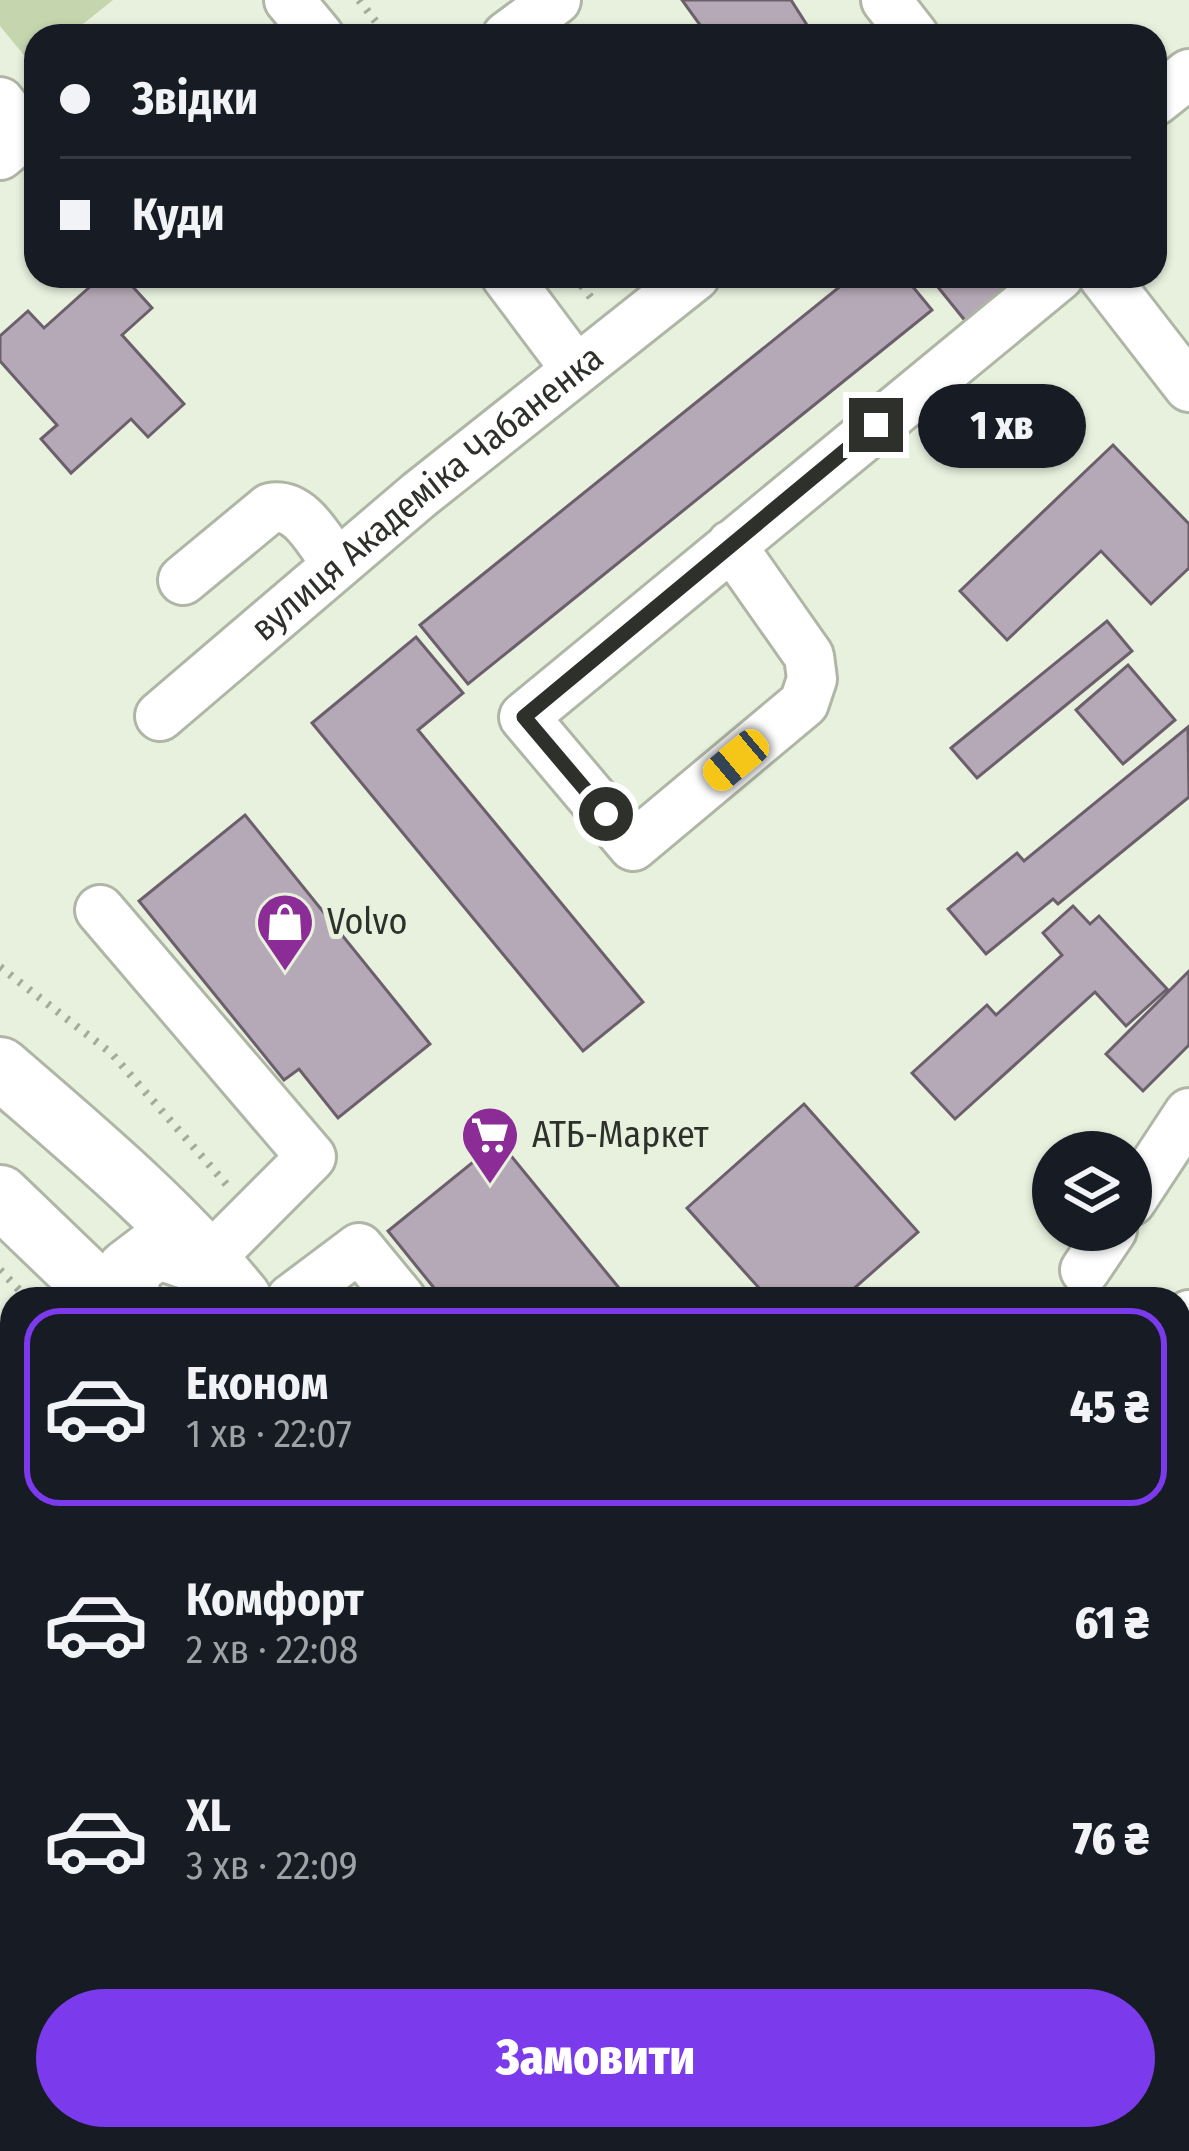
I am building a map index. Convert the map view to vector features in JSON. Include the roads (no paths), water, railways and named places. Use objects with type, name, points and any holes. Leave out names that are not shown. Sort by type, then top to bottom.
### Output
[{"type":"main road","points":[[0,1068],[100,1156],[221,1276]]},
{"type":"main road","points":[[8,1228],[82,1226],[106,1204],[100,1156]]},
{"type":"main road","points":[[8,1228],[90,1287]]},
{"type":"main road","points":[[129,1287],[128,1270],[157,1248],[221,1276]]},
{"type":"street","points":[[289,0],[309,24]]},
{"type":"street","points":[[523,24],[556,0]]},
{"type":"street","points":[[0,102],[24,133]]},
{"type":"street","points":[[0,155],[24,135]]},
{"type":"street","points":[[515,288],[575,368]]},
{"type":"street","name":"вулиця Академіка Чабаненка","points":[[160,716],[336,563],[679,288]]},
{"type":"street","points":[[731,545],[809,656],[812,679],[804,703],[634,846],[524,717],[731,545],[1044,288]]},
{"type":"street","points":[[1112,288],[1189,387]]},
{"type":"street","points":[[183,580],[270,508],[284,505],[295,510],[336,563]]},
{"type":"street","points":[[100,910],[311,1157],[253,1215],[221,1276]]},
{"type":"street","points":[[1152,1169],[1189,1113]]},
{"type":"street","points":[[307,1287],[359,1248],[391,1287]]},
{"type":"street","points":[[1085,1270],[1098,1251]]},
{"type":"place","name":"Volvo","points":[[285,973]]},
{"type":"place","name":"АТБ-Маркет","points":[[490,1186]]}]
